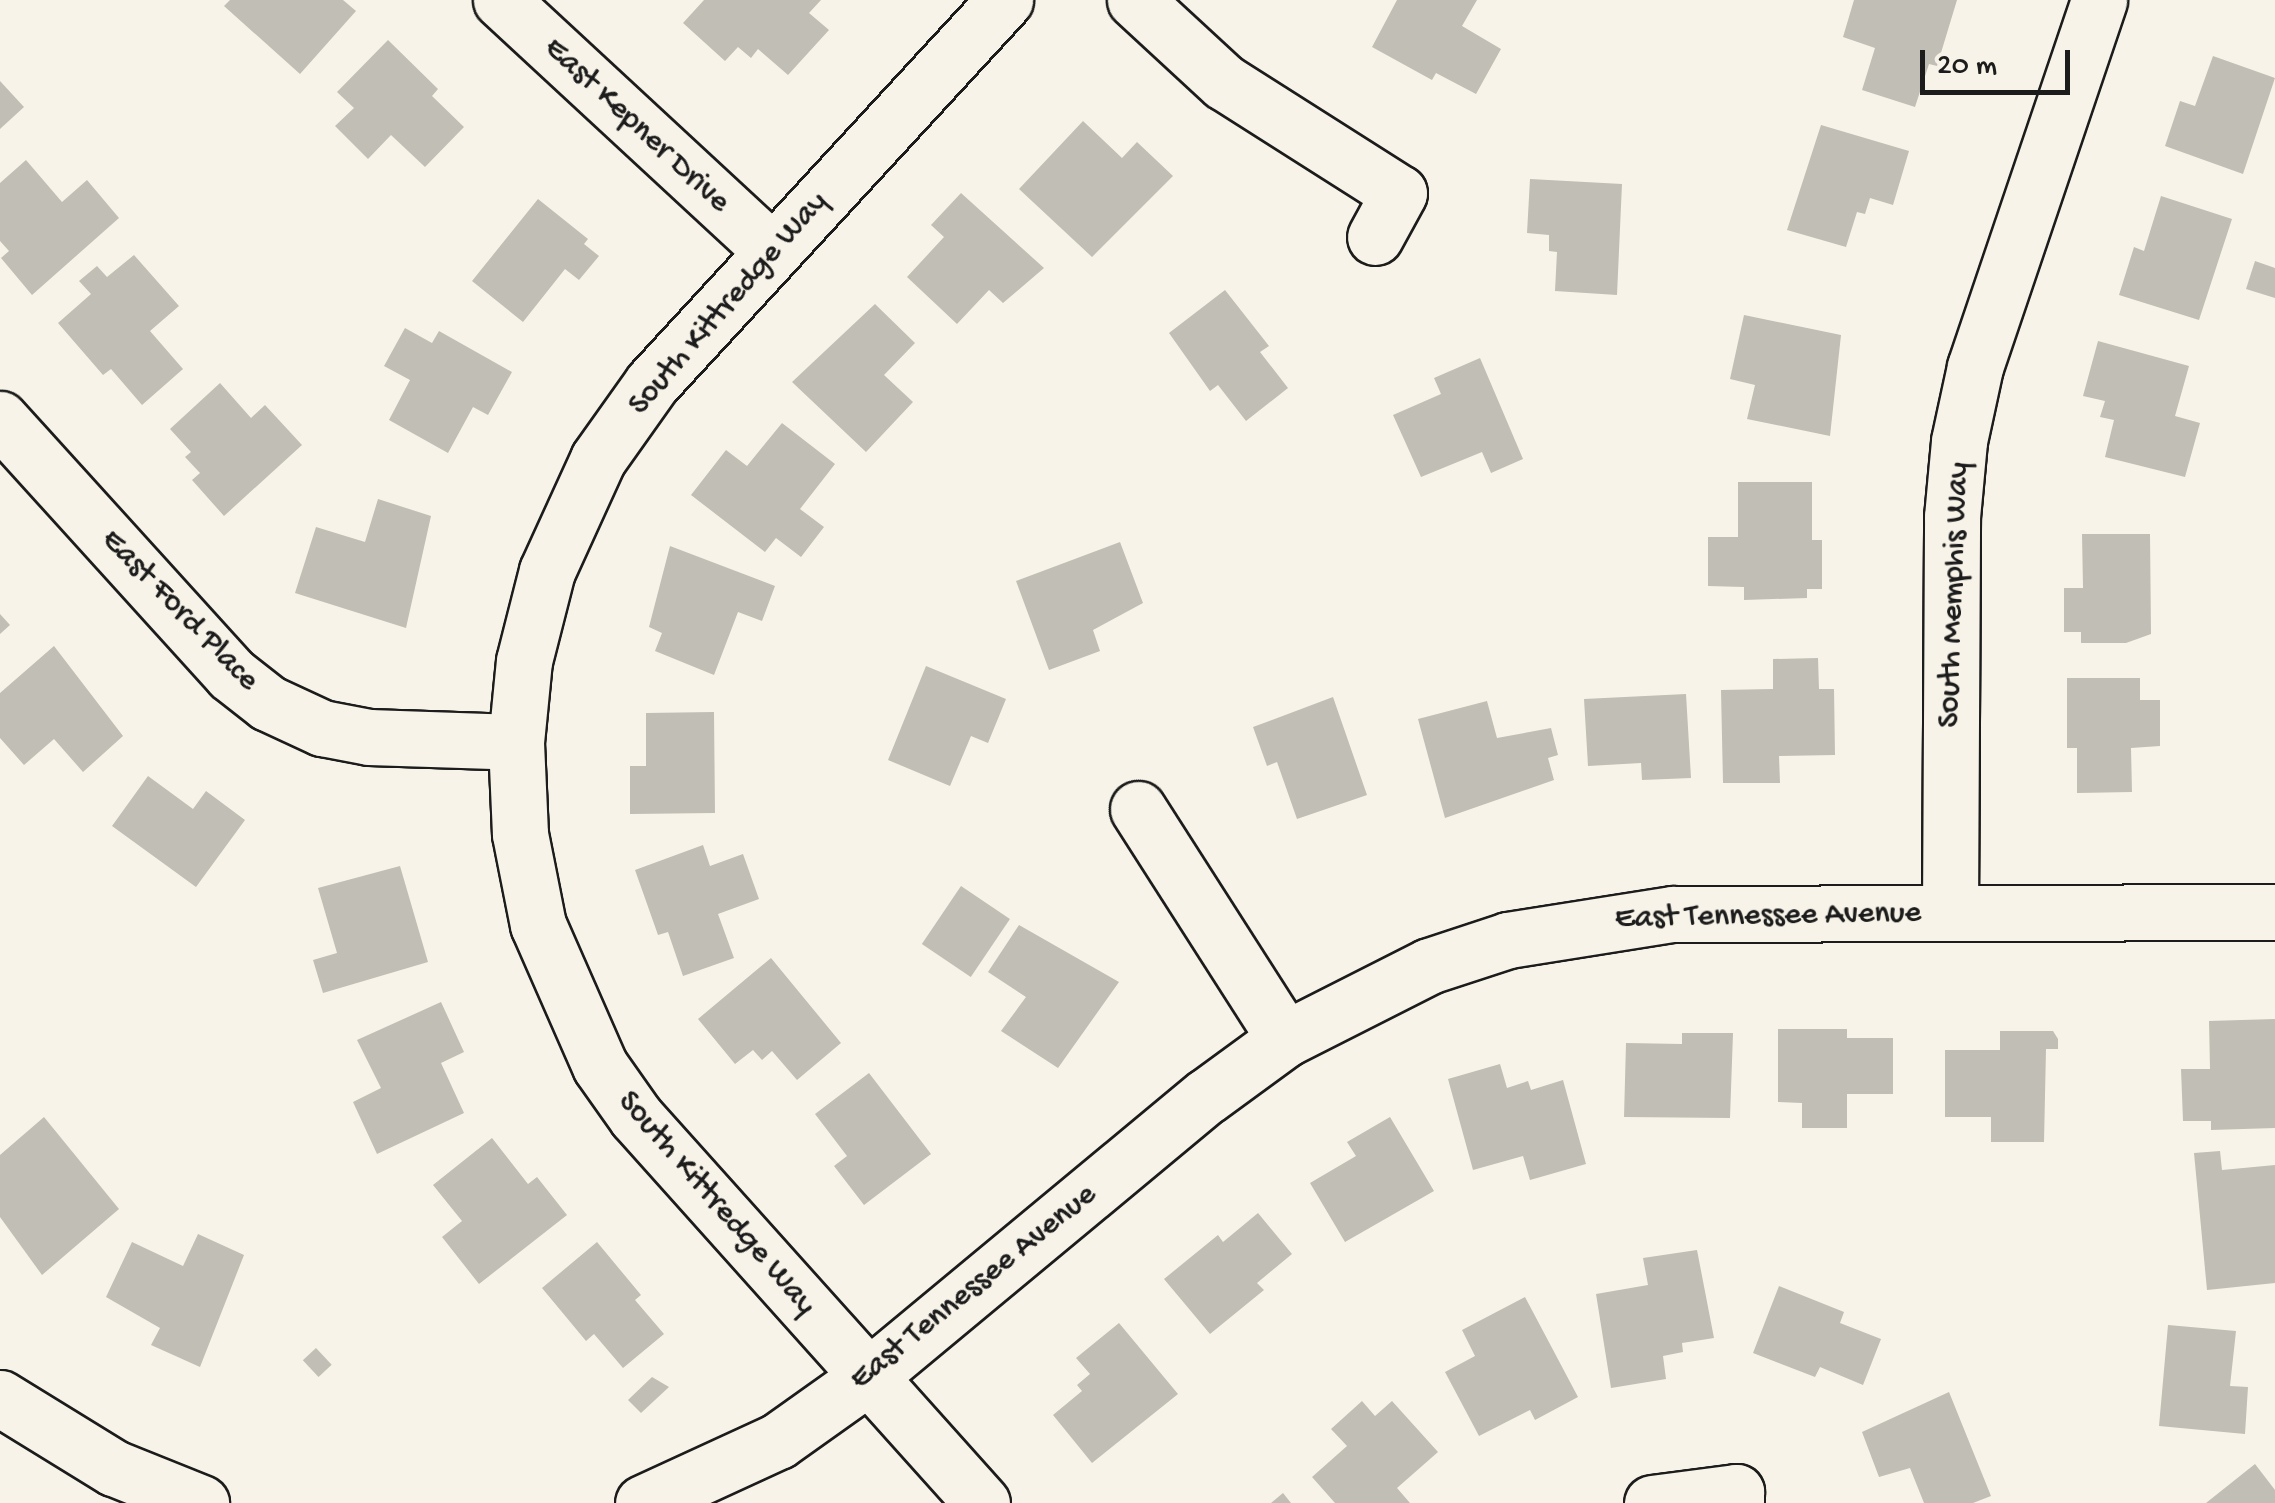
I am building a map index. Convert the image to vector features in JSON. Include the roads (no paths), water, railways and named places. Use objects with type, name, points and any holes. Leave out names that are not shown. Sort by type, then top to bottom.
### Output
[{"type":"street","name":"East Kepner Drive","points":[[500,0],[772,252]]},
{"type":"street","name":"South Kittredge Way","points":[[982,1503],[636,1118],[600,1066],[538,924],[520,834],[516,742],[524,661],[547,571],[598,459],[652,383],[1005,0]]},
{"type":"street","points":[[1135,0],[1238,92],[1399,193],[1375,236]]},
{"type":"street","name":"South Memphis Way","points":[[1950,913],[1952,517],[1959,441],[1975,368],[2099,0]]},
{"type":"street","name":"East Ford Place","points":[[0,419],[231,674],[268,703],[322,728],[369,736],[516,742]]},
{"type":"street","points":[[1138,809],[1285,1039]]},
{"type":"street","name":"East Tennessee Avenue","points":[[642,1503],[778,1441],[868,1378],[1207,1096],[1285,1039],[1429,966],[1590,923],[1673,914],[2275,912]]},
{"type":"street","points":[[0,1398],[106,1486],[201,1503]]},
{"type":"street","points":[[1652,1503],[1736,1492],[1736,1503]]}]
